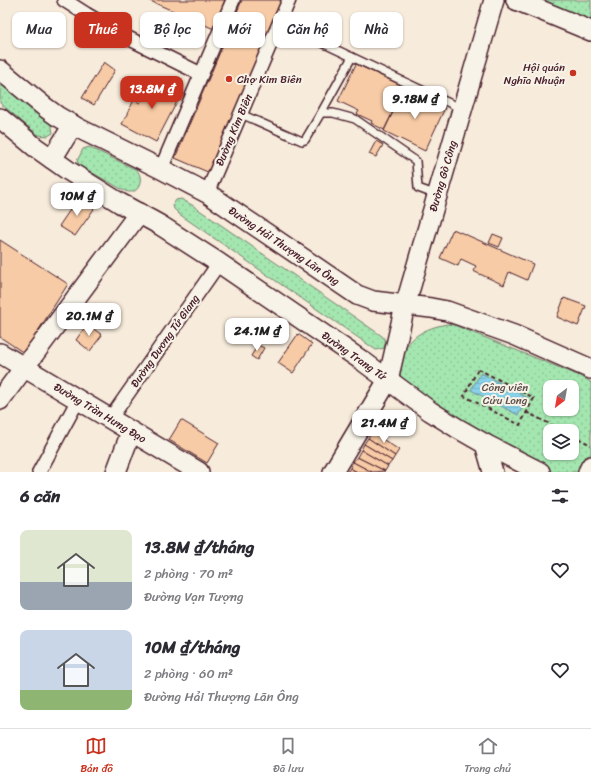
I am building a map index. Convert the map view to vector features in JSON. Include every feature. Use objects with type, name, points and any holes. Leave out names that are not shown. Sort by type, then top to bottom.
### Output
[{"type":"main road","name":"Đường Gò Công","points":[[333,472],[388,380],[406,306],[494,0]]},
{"type":"main road","points":[[516,0],[591,31]]},
{"type":"main road","name":"Đường Hải Thượng Lãn Ông","points":[[0,70],[46,108],[73,125],[207,193],[357,295],[373,301],[446,311],[514,335],[591,369]]},
{"type":"main road","points":[[0,118],[35,147],[90,185],[139,213],[0,400]]},
{"type":"main road","points":[[52,159],[73,125]]},
{"type":"main road","name":"Đường Trang Tử","points":[[139,213],[219,263],[364,362],[430,411],[485,444],[540,472]]},
{"type":"main road","name":"Đường Trần Hưng Đạo","points":[[0,353],[199,472]]},
{"type":"main road","points":[[116,472],[131,432]]},
{"type":"main road","points":[[485,444],[492,472]]},
{"type":"street","points":[[64,0],[120,34],[201,74]]},
{"type":"street","points":[[161,169],[232,0]]},
{"type":"street","name":"Đường Kim Biên","points":[[284,12],[289,0]]},
{"type":"street","name":"Đường Kim Biên","points":[[207,193],[273,39]]},
{"type":"street","name":"Đường Dương Tử Giang","points":[[110,419],[219,263]]},
{"type":"street","points":[[39,472],[78,400]]},
{"type":"lane","points":[[335,48],[462,109]]},
{"type":"lane","points":[[241,114],[302,142],[305,140],[321,113],[352,56]]},
{"type":"lane","points":[[321,113],[333,113],[355,119],[416,161],[418,188],[437,195]]},
{"type":"path","points":[[478,369],[534,398],[526,412],[520,425],[464,396],[478,369]]},
{"type":"path","points":[[526,412],[550,424]]},
{"type":"path","points":[[579,438],[591,444]]},
{"type":"green space","points":[[539,0],[591,0],[591,21]]},
{"type":"green space","points":[[0,81],[50,122],[53,133],[48,136],[38,135],[0,103]]},
{"type":"green space","points":[[89,147],[137,170],[140,176],[139,187],[132,192],[125,191],[80,166],[77,161],[83,149]]},
{"type":"green space","points":[[181,199],[192,205],[382,336],[386,341],[384,348],[376,350],[179,214],[174,209],[173,205],[176,200]]},
{"type":"green space","name":"Công viên Cửu Long","points":[[447,324],[454,325],[580,376],[591,382],[591,455],[582,470],[579,472],[549,471],[418,394],[409,387],[400,374],[401,361],[407,346],[412,340],[424,331]]},
{"type":"water","points":[[481,373],[528,398],[518,415],[471,390]]},
{"type":"building","points":[[148,0],[226,0],[221,12],[213,12],[213,29],[205,25],[205,12],[175,12]]},
{"type":"building","name":"Chợ Kim Biên","points":[[242,0],[283,0],[278,12],[273,12],[273,24],[265,43],[265,12],[237,12]]},
{"type":"building","name":"Chợ Kim Biên","points":[[222,48],[263,48],[210,173],[175,158]]},
{"type":"building","points":[[104,62],[115,70],[94,105],[82,98]]},
{"type":"building","points":[[356,64],[405,87],[384,130],[371,123],[372,121],[357,114],[359,111],[338,101]]},
{"type":"building","points":[[153,78],[181,94],[156,142],[122,124],[134,100],[140,103]]},
{"type":"building","points":[[404,89],[445,108],[425,151],[384,131]]},
{"type":"building","points":[[376,141],[383,145],[376,157],[369,154]]},
{"type":"building","points":[[78,198],[94,209],[75,236],[59,226]]},
{"type":"building","points":[[453,229],[533,264],[527,280],[509,272],[504,285],[473,271],[476,266],[461,259],[458,266],[440,258]]},
{"type":"building","points":[[493,234],[503,238],[499,247],[489,243]]},
{"type":"building","points":[[0,240],[68,284],[24,353],[0,337]]},
{"type":"building","points":[[564,298],[586,306],[578,326],[557,317]]},
{"type":"building","points":[[87,324],[102,335],[90,351],[76,340]]},
{"type":"building","points":[[298,334],[312,344],[293,373],[278,363]]},
{"type":"building","points":[[258,345],[264,348],[257,360],[251,356]]},
{"type":"building","points":[[181,420],[219,443],[207,463],[169,440]]},
{"type":"building","points":[[372,432],[399,450],[395,456],[368,438]]},
{"type":"building","points":[[368,438],[395,456],[392,461],[364,444]]},
{"type":"building","points":[[364,444],[392,461],[388,466],[361,450]]},
{"type":"building","points":[[361,450],[388,466],[385,471],[357,457]]},
{"type":"building","points":[[357,457],[385,471],[372,472],[353,462]]},
{"type":"building","points":[[353,462],[372,472],[357,472],[350,468]]},
{"type":"building","points":[[350,468],[357,472],[347,472]]},
{"type":"place","name":"Hội quán Nghĩa Nhuận","points":[[573,73]]},
{"type":"place","name":"Chợ Kim Biên","points":[[229,79]]}]
